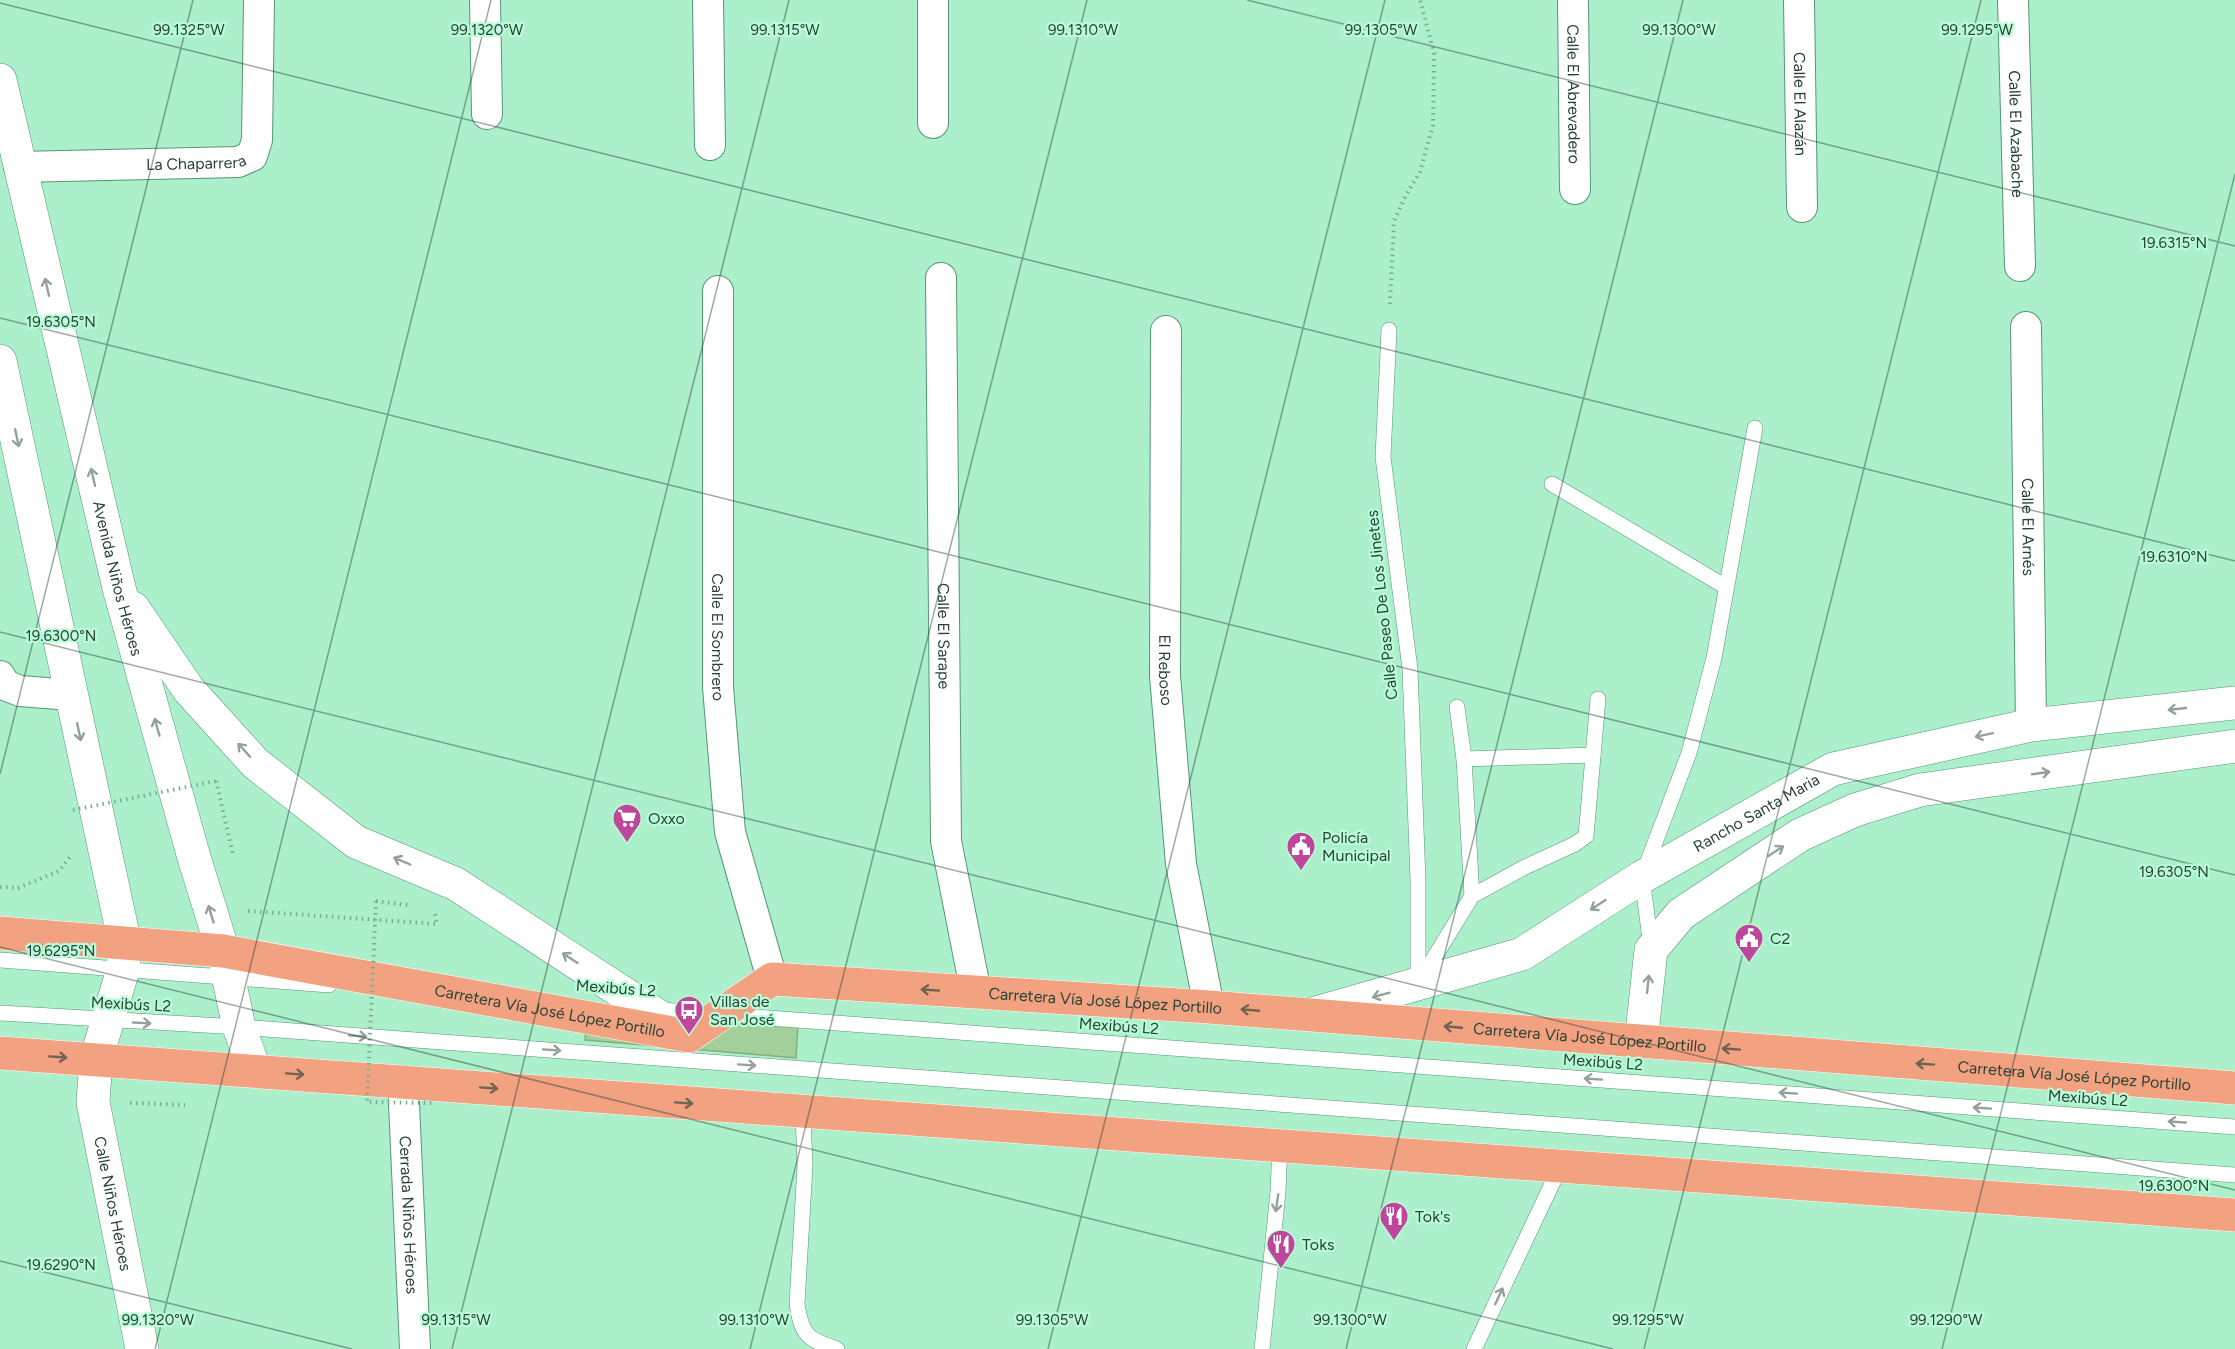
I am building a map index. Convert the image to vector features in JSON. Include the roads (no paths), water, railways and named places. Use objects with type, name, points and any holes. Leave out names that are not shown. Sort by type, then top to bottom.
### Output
[{"type":"main road","name":"Avenida Niños Héroes","points":[[0,80],[119,588],[226,964],[239,1027],[255,1071]]},
{"type":"main road","points":[[0,361],[124,957],[109,1021],[96,1059]]},
{"type":"main road","points":[[119,588],[189,690],[255,763],[356,842],[456,884],[689,1036]]},
{"type":"main road","name":"Rancho Santa Maria","points":[[1309,1015],[1522,954],[1642,877],[1833,769],[2031,725],[2235,703]]},
{"type":"main road","points":[[1641,1042],[1651,950],[1681,914],[1800,835],[1855,810],[1920,790],[2235,746]]},
{"type":"main road","name":"Carretera Vía José López Portillo","points":[[0,933],[124,957],[226,964],[689,1036],[772,979],[1209,1007],[2235,1088]]},
{"type":"main road","points":[[0,1053],[2235,1215]]},
{"type":"main road","name":"Calle Niños Héroes","points":[[96,1059],[93,1102],[142,1349]]},
{"type":"street","name":"La Chaparrera","points":[[19,167],[238,162],[252,156],[257,140],[259,0]]},
{"type":"street","points":[[485,0],[487,114]]},
{"type":"street","points":[[708,0],[710,145]]},
{"type":"street","points":[[933,0],[933,123]]},
{"type":"street","name":"Calle El Abrevadero","points":[[1573,0],[1575,189]]},
{"type":"street","name":"Calle El Alazán","points":[[1799,0],[1802,207]]},
{"type":"street","name":"Calle El Azabache","points":[[2013,0],[2020,266]]},
{"type":"street","name":"Calle El Sarape","points":[[940,278],[946,841],[976,993]]},
{"type":"street","name":"Calle El Sombrero","points":[[718,291],[719,699],[730,832],[772,979]]},
{"type":"street","name":"Calle El Arnés","points":[[2026,327],[2031,725]]},
{"type":"street","name":"El Reboso","points":[[1166,331],[1165,676],[1181,864],[1209,1007]]},
{"type":"street","points":[[0,676],[5,684],[20,691],[71,695]]},
{"type":"street","name":"Cerrada Niños Héroes","points":[[403,1081],[415,1349]]},
{"type":"lane","name":"Calle Paseo De Los Jinetes","points":[[1389,330],[1383,457],[1410,669],[1418,880],[1418,985]]},
{"type":"lane","points":[[1651,950],[1642,877],[1689,753],[1714,658],[1755,429]]},
{"type":"lane","points":[[1552,484],[1726,587]]},
{"type":"lane","points":[[1418,985],[1472,896],[1524,867],[1575,844],[1586,836],[1598,699]]},
{"type":"lane","points":[[1457,707],[1464,759],[1472,896]]},
{"type":"lane","points":[[1464,759],[1593,755]]},
{"type":"lane","name":"Mexibús L2","points":[[0,960],[124,957]]},
{"type":"lane","name":"Mexibús L2","points":[[226,964],[2235,1127]]},
{"type":"lane","name":"Mexibús L2","points":[[0,1013],[239,1027],[2235,1175]]},
{"type":"lane","points":[[803,1112],[806,1166],[797,1304],[800,1323],[813,1341],[837,1349]]},
{"type":"lane","points":[[1262,1349],[1278,1192],[1280,1145]]},
{"type":"lane","points":[[1474,1349],[1561,1165]]},
{"type":"place","name":"Oxxo","points":[[627,844]]},
{"type":"place","name":"Policía Municipal","points":[[1301,872]]},
{"type":"place","name":"C2","points":[[1749,964]]},
{"type":"place","name":"Villas de San José","points":[[689,1036]]},
{"type":"place","name":"Tok's","points":[[1394,1242]]},
{"type":"place","name":"Toks","points":[[1281,1270]]}]
